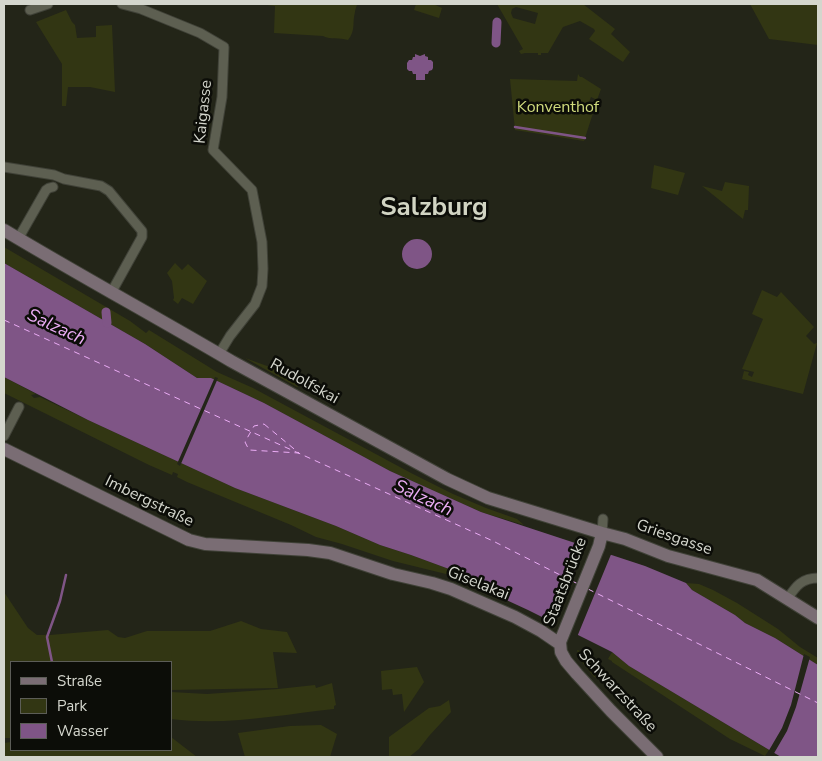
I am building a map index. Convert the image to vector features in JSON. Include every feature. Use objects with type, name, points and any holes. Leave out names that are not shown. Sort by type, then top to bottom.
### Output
[{"type":"main road","name":"Rudolfskai","points":[[4,230],[219,354],[455,482],[488,498],[602,532]]},
{"type":"main road","name":"Imbergstraße","points":[[4,449],[194,542],[321,551],[378,569]]},
{"type":"main road","name":"Staatsbrücke","points":[[562,638],[600,546],[602,532]]},
{"type":"main road","name":"Griesgasse","points":[[602,532],[640,544],[668,556],[757,580],[818,618]]},
{"type":"main road","name":"Giselakai","points":[[378,569],[432,583],[466,595],[562,638]]},
{"type":"main road","name":"Schwarzstraße","points":[[562,638],[561,652],[566,661],[611,711],[657,757]]},
{"type":"street","points":[[30,10],[48,4]]},
{"type":"street","name":"Kaigasse","points":[[122,4],[141,9],[200,33],[224,48],[222,97],[213,150],[252,190],[262,242],[263,274],[262,286],[255,304],[230,336],[219,354]]},
{"type":"street","points":[[4,167],[54,175],[64,180],[101,186],[109,191],[142,231],[142,237],[111,293]]},
{"type":"street","points":[[18,238],[46,190],[53,187]]},
{"type":"street","points":[[4,436],[18,407]]},
{"type":"street","points":[[602,532],[603,519]]},
{"type":"street","points":[[788,598],[796,586],[805,580],[818,578]]},
{"type":"green space","points":[[259,4],[357,4],[353,30],[348,40],[323,36],[274,33],[275,6]]},
{"type":"green space","points":[[416,4],[433,4],[442,8],[439,18],[414,10]]},
{"type":"green space","points":[[497,4],[583,4],[615,29],[611,34],[630,52],[623,62],[589,39],[595,31],[594,29],[580,21],[563,27],[548,53],[541,53],[541,55],[538,55],[538,53],[521,54],[519,51],[523,49]],"holes":[[[516,7],[538,13],[535,24],[513,18],[511,13],[512,9]]]},
{"type":"green space","points":[[750,4],[818,4],[818,45],[769,39]]},
{"type":"green space","points":[[66,10],[75,25],[77,38],[96,37],[96,26],[112,25],[115,92],[90,87],[68,87],[66,106],[62,106],[62,64],[36,22]]},
{"type":"green space","name":"Konventhof","points":[[578,74],[601,89],[597,100],[591,97],[588,105],[595,107],[584,141],[515,130],[510,79],[577,81]]},
{"type":"green space","points":[[654,165],[685,173],[678,195],[651,188]]},
{"type":"green space","points":[[725,182],[749,186],[748,210],[745,210],[743,219],[702,186],[722,191]]},
{"type":"green space","points":[[4,247],[130,321],[146,333],[149,330],[217,372],[253,388],[453,494],[517,519],[524,525],[481,512],[390,471],[264,403],[211,378],[197,378],[145,344],[4,263]]},
{"type":"green space","points":[[175,263],[182,270],[188,264],[207,281],[193,304],[182,298],[178,304],[173,300],[172,281],[167,273]]},
{"type":"green space","points":[[762,290],[777,297],[781,292],[814,327],[806,336],[814,344],[817,343],[803,394],[742,379],[744,371],[749,372],[748,375],[752,377],[754,372],[742,369],[763,319],[752,314]]},
{"type":"green space","points":[[245,358],[292,375],[303,383],[297,387]]},
{"type":"green space","points":[[4,377],[36,394],[31,395],[34,398],[40,397],[235,488],[336,526],[380,545],[468,576],[487,590],[446,574],[393,561],[316,537],[187,482],[177,477],[178,474],[173,472],[172,475],[149,465],[4,393]]},
{"type":"green space","points":[[686,583],[699,584],[737,603],[778,629],[800,647],[818,658],[818,665],[775,638],[745,623],[735,615],[692,590]]},
{"type":"green space","points":[[4,592],[28,628],[37,635],[108,630],[118,637],[125,638],[147,631],[210,631],[241,621],[261,629],[287,632],[297,653],[273,652],[278,688],[172,690],[172,661],[10,661],[10,738],[4,738]]},
{"type":"green space","points":[[577,650],[602,669],[597,678],[594,677],[579,657]]},
{"type":"green space","points":[[612,652],[629,666],[769,750],[765,756],[730,739],[612,662],[608,659]]},
{"type":"green space","points":[[417,667],[424,682],[404,712],[402,694],[393,695],[392,689],[382,690],[381,671]]},
{"type":"green space","points":[[332,683],[336,705],[334,709],[232,720],[192,721],[172,719],[172,692],[207,694],[315,685],[316,688]]},
{"type":"green space","points":[[449,700],[451,712],[419,749],[409,757],[389,757],[389,737],[429,708],[440,706]]},
{"type":"green space","points":[[321,725],[337,734],[330,757],[245,757],[238,733],[290,726]]},
{"type":"green space","points":[[172,738],[197,757],[4,757],[4,743],[10,742],[10,751],[172,751]]},
{"type":"water","points":[[415,54],[420,56],[425,54],[428,60],[433,62],[432,70],[425,74],[425,80],[416,80],[416,74],[407,69],[407,63],[415,57]]},
{"type":"water","points":[[417,239],[428,243],[432,254],[428,265],[417,269],[406,265],[402,254],[406,243]]},
{"type":"water","name":"Salzach","points":[[4,263],[145,344],[197,378],[211,378],[264,403],[390,471],[481,512],[645,566],[686,583],[692,590],[735,615],[745,623],[775,638],[818,665],[818,757],[781,757],[629,666],[612,652],[489,592],[468,576],[380,545],[336,526],[235,488],[88,420],[4,377]]},
{"type":"pier","points":[[215,377],[218,378],[180,466],[177,464]]},
{"type":"pier","points":[[586,544],[612,552],[577,637],[553,625]]},
{"type":"pier","points":[[804,654],[810,657],[796,707],[787,731],[773,755],[768,752],[782,728],[791,705]]},
{"type":"waterway","points":[[496,43],[497,22]]},
{"type":"waterway","points":[[515,127],[585,138]]},
{"type":"waterway","points":[[106,312],[107,323]]},
{"type":"waterway","points":[[52,661],[47,637],[60,601],[66,575]]},
{"type":"ferry route","points":[[4,320],[493,541],[578,584]]},
{"type":"ferry route","points":[[264,424],[299,453],[249,450],[245,442],[254,426],[264,424]]},
{"type":"ferry route","points":[[588,589],[818,703]]},
{"type":"district","name":"Salzburg","points":[[434,209]]}]
